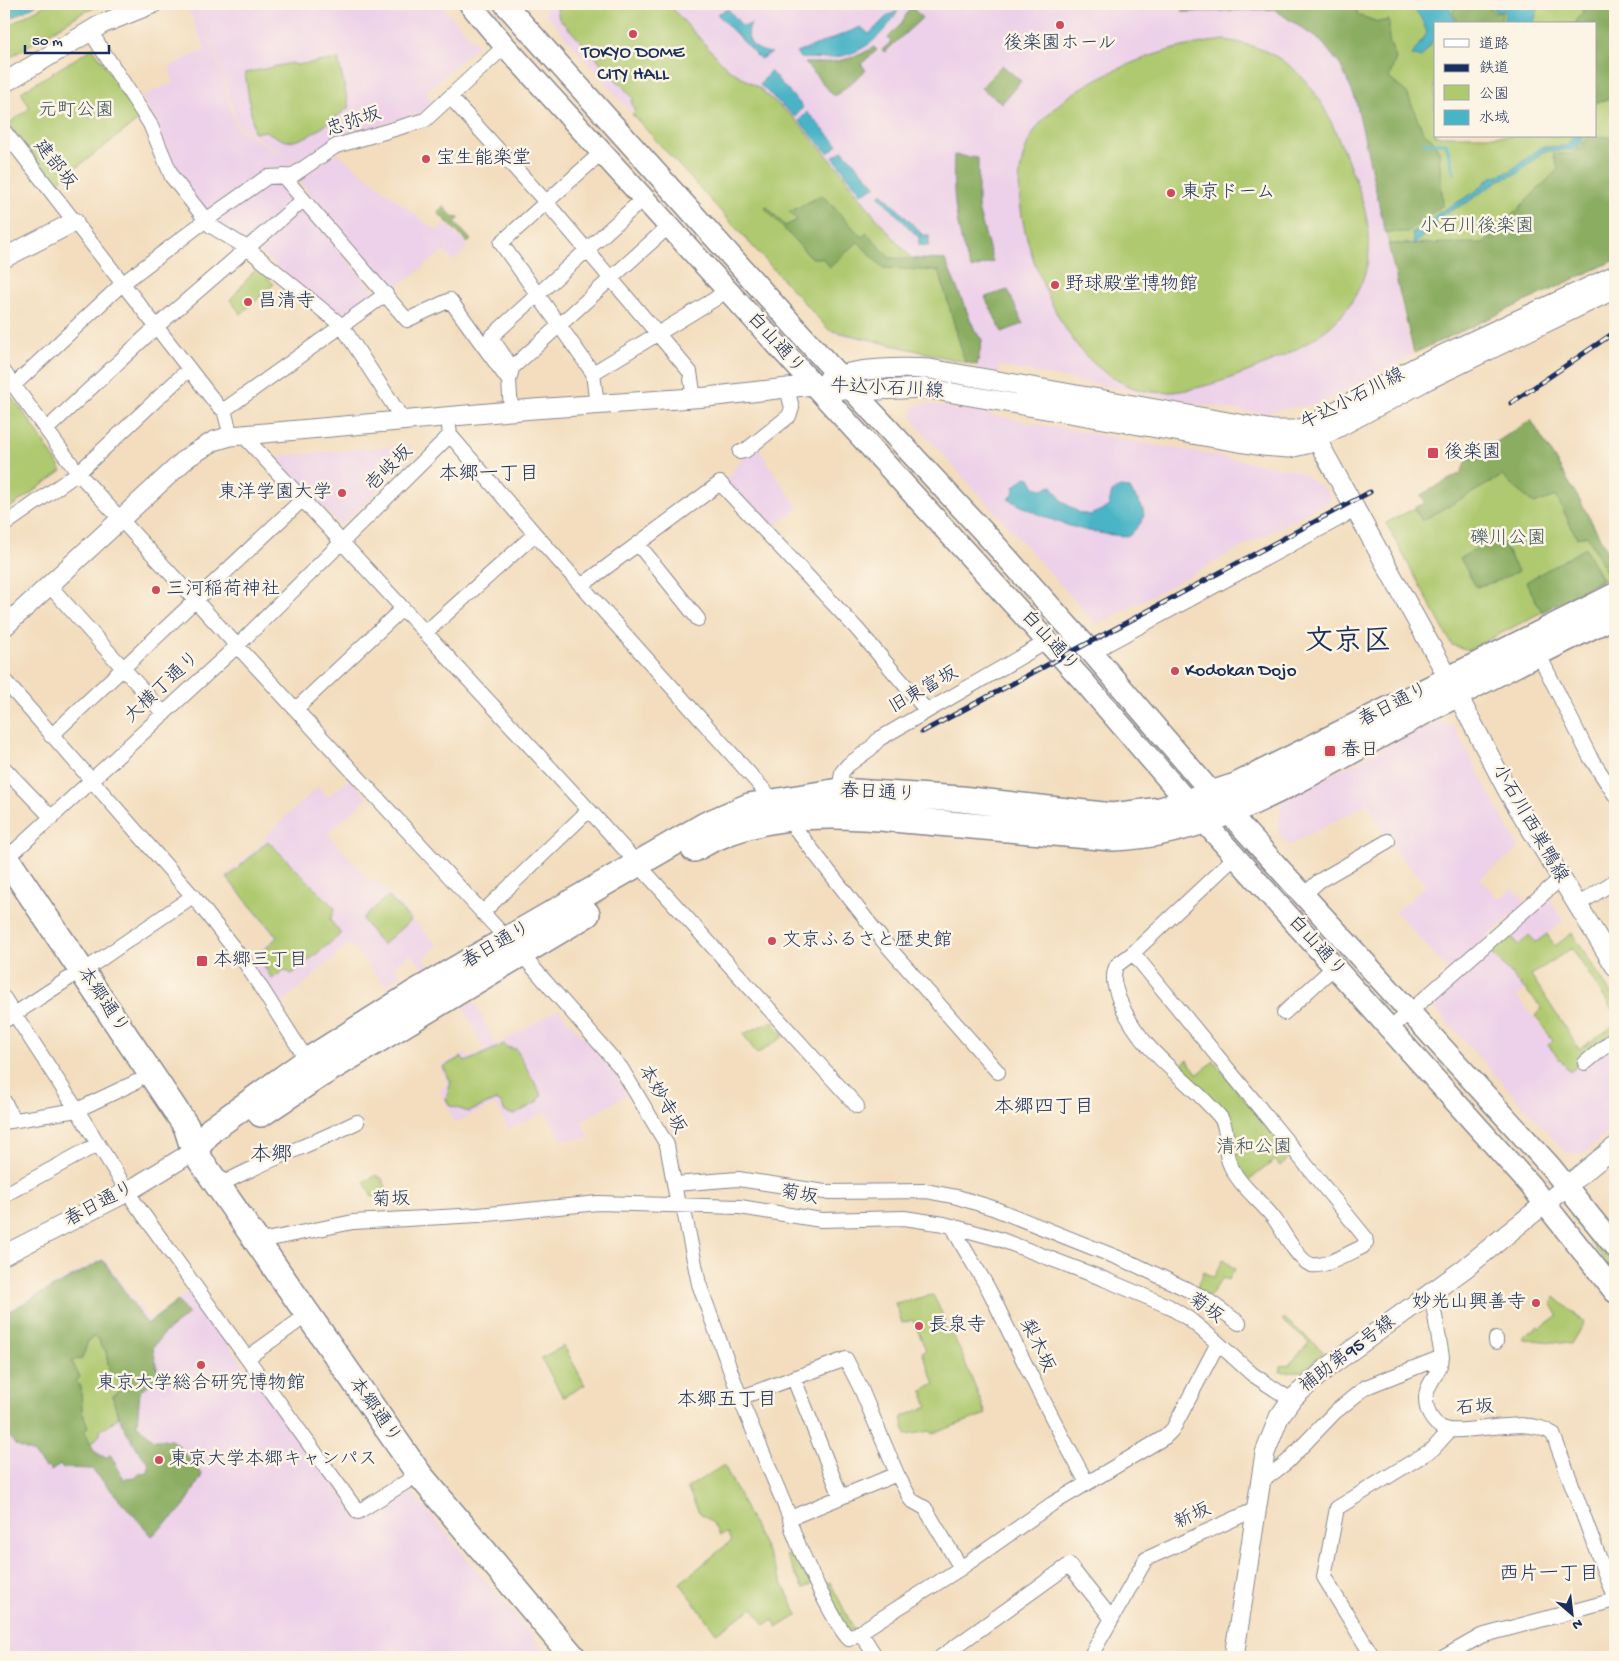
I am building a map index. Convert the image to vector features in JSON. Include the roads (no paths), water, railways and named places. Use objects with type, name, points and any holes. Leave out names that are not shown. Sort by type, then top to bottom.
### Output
[{"type":"highway","name":"春日通り","points":[[1453,687],[1538,653],[1614,612]]},
{"type":"highway","name":"春日通り","points":[[194,1151],[211,1130],[312,1068],[416,992],[514,947],[644,871],[718,818],[749,806],[816,815],[881,818],[1112,838],[1154,834],[1196,812],[1220,803],[1262,797],[1453,687],[1614,612]]},
{"type":"highway","name":"春日通り","points":[[781,809],[839,791],[961,799],[1112,816],[1196,812]]},
{"type":"highway","name":"本郷通り","points":[[4,864],[75,976],[136,1082],[173,1137],[194,1151]]},
{"type":"highway","name":"本郷通り","points":[[75,976],[186,1126],[194,1151],[419,1474],[573,1657]]},
{"type":"main road","points":[[4,83],[90,31],[152,4]]},
{"type":"main road","name":"白山通り","points":[[470,4],[505,46],[726,290],[1048,640],[1196,812],[1545,1203],[1615,1292]]},
{"type":"main road","name":"白山通り","points":[[505,4],[838,375],[1093,654],[1220,803],[1567,1186],[1615,1247]]},
{"type":"main road","points":[[4,258],[74,222]]},
{"type":"main road","name":"牛込小石川線","points":[[813,385],[854,391],[924,388],[1279,448],[1298,446],[1313,433],[1416,367],[1615,275]]},
{"type":"main road","name":"牛込小石川線","points":[[813,385],[838,375],[908,368],[930,369],[1273,430],[1296,430],[1313,433],[1615,289]]},
{"type":"main road","points":[[4,627],[188,457],[214,441],[236,435],[448,416],[694,398],[813,385]]},
{"type":"main road","name":"小石川西巣鴨線","points":[[1313,433],[1453,687],[1509,793],[1576,906],[1615,966]]},
{"type":"main road","name":"補助第95号線","points":[[1234,1657],[1260,1483],[1269,1441],[1279,1417],[1291,1400],[1322,1372],[1431,1293],[1615,1146]]},
{"type":"main road","name":"春日通り","points":[[4,1255],[127,1192],[194,1151]]},
{"type":"street","points":[[90,31],[150,124],[172,177],[206,220],[211,226],[247,248],[342,326],[403,420]]},
{"type":"street","name":"忠弥坂","points":[[14,385],[122,284],[206,220],[267,177],[292,176],[336,146],[425,120],[505,46]]},
{"type":"street","points":[[450,97],[546,202],[690,372],[694,398]]},
{"type":"street","name":"建部坂","points":[[4,131],[218,406],[224,410]]},
{"type":"street","points":[[597,406],[593,373],[501,243],[602,152]]},
{"type":"street","points":[[283,176],[407,320],[450,300],[510,375]]},
{"type":"street","points":[[511,411],[510,375],[491,337],[644,198]]},
{"type":"street","points":[[47,429],[156,327],[303,200]]},
{"type":"street","points":[[510,375],[560,325],[669,226]]},
{"type":"street","points":[[593,373],[715,299],[726,290]]},
{"type":"street","points":[[386,294],[224,410],[236,435],[303,499],[590,810],[858,1106]]},
{"type":"street","points":[[4,525],[78,473],[189,369]]},
{"type":"street","name":"本妙寺坂","points":[[4,372],[78,473],[514,947],[621,1068],[667,1145],[674,1184],[681,1205],[699,1284],[790,1518],[790,1524],[800,1550],[843,1633],[849,1639],[860,1632]]},
{"type":"street","points":[[740,452],[745,451],[789,416],[792,408],[787,388]]},
{"type":"street","points":[[448,416],[450,435],[581,586],[781,809],[884,942],[998,1072]]},
{"type":"street","name":"壱岐坂","points":[[343,543],[450,435]]},
{"type":"street","points":[[581,586],[720,483],[857,630],[927,711]]},
{"type":"street","points":[[51,736],[197,601],[303,499]]},
{"type":"street","points":[[1093,654],[1106,644],[1355,510]]},
{"type":"street","points":[[426,632],[535,534]]},
{"type":"street","name":"大横丁通り","points":[[4,864],[238,645],[343,543]]},
{"type":"street","points":[[638,544],[698,619]]},
{"type":"street","points":[[49,585],[164,714]]},
{"type":"street","points":[[296,709],[403,608]]},
{"type":"street","name":"旧東富坂","points":[[839,791],[842,772],[879,739],[1048,640]]},
{"type":"street","points":[[1538,653],[1590,757],[1615,795]]},
{"type":"street","points":[[4,680],[91,782],[193,896],[246,964],[312,1068]]},
{"type":"street","points":[[4,768],[52,818]]},
{"type":"street","points":[[482,913],[590,810]]},
{"type":"street","points":[[1304,895],[1319,881],[1388,841]]},
{"type":"street","points":[[1133,953],[1365,1237],[1366,1242],[1362,1246],[1326,1262],[1309,1264],[1302,1259],[1274,1217],[1239,1180],[1228,1162],[1227,1129],[1221,1118],[1154,1054],[1137,1033],[1117,993],[1114,971],[1117,965],[1133,953],[1236,856]]},
{"type":"street","points":[[1390,1029],[1560,879]]},
{"type":"street","points":[[1576,906],[1615,882]]},
{"type":"street","points":[[9,1018],[193,896]]},
{"type":"street","points":[[1284,1012],[1334,967]]},
{"type":"street","points":[[4,998],[9,1018],[77,1110],[127,1192],[358,1512],[419,1474]]},
{"type":"street","points":[[1585,1063],[1615,1038]]},
{"type":"street","points":[[4,1101],[9,1121],[77,1110],[136,1082]]},
{"type":"street","points":[[218,1186],[242,1173],[307,1143],[321,1140],[356,1122]]},
{"type":"street","points":[[4,1194],[98,1144]]},
{"type":"street","points":[[674,1184],[738,1179],[825,1192],[926,1191],[957,1198],[993,1208],[1136,1265],[1203,1297],[1239,1323]]},
{"type":"street","name":"菊坂","points":[[256,1242],[353,1222],[478,1216],[598,1203],[681,1205],[762,1210],[836,1221],[904,1218],[953,1226],[999,1239],[1104,1279],[1168,1306],[1189,1319],[1218,1342],[1252,1374],[1291,1400]]},
{"type":"street","name":"梨木坂","points":[[953,1226],[959,1242],[991,1294],[1014,1344],[1087,1483]]},
{"type":"street","points":[[1260,1483],[1287,1462],[1335,1412],[1366,1387],[1442,1357],[1431,1293]]},
{"type":"street","points":[[247,1358],[307,1315]]},
{"type":"street","points":[[876,1657],[860,1632],[960,1568],[1052,1504],[1150,1447],[1173,1429],[1218,1342]]},
{"type":"street","name":"石坂","points":[[1442,1357],[1441,1368],[1427,1390],[1426,1400],[1430,1417],[1436,1424],[1450,1430],[1512,1425],[1546,1429],[1552,1434],[1615,1600]]},
{"type":"street","points":[[742,1397],[846,1359],[861,1389],[896,1474],[911,1500],[925,1508],[960,1568]]},
{"type":"street","points":[[794,1379],[841,1497]]},
{"type":"street","points":[[1373,1657],[1324,1576],[1337,1508],[1433,1449],[1450,1430]]},
{"type":"street","points":[[790,1518],[896,1474]]},
{"type":"street","name":"新坂","points":[[1112,1619],[1146,1559],[1256,1509]]},
{"type":"street","points":[[941,1657],[1069,1564],[1112,1619],[1090,1657]]},
{"type":"street","points":[[1444,1657],[1481,1636],[1615,1600]]},
{"type":"water","points":[[4,4],[38,4],[4,22]]},
{"type":"water","points":[[1377,4],[1448,4],[1455,22],[1434,22],[1434,40],[1421,58],[1412,55],[1427,33],[1422,21],[1418,14],[1409,6],[1397,11]]},
{"type":"water","points":[[1493,4],[1540,4],[1534,22],[1504,22],[1505,11],[1495,11]]},
{"type":"water","points":[[728,9],[743,27],[751,24],[748,36],[756,48],[772,53],[760,59],[717,14]]},
{"type":"water","points":[[898,11],[878,36],[868,45],[857,51],[831,58],[817,59],[800,58],[796,53],[861,27],[869,34],[888,15]]},
{"type":"water","points":[[770,71],[803,107],[795,117],[760,85]]},
{"type":"water","points":[[807,112],[838,145],[828,153],[799,121]]},
{"type":"water","points":[[1573,138],[1582,138],[1581,142],[1572,150],[1544,151],[1517,174],[1499,180],[1468,202],[1446,213],[1414,245],[1412,232],[1424,228],[1437,214],[1475,192],[1490,178],[1510,171],[1542,147],[1566,146]]},
{"type":"water","points":[[843,150],[876,186],[862,194],[833,157]]},
{"type":"water","points":[[882,193],[922,234],[920,235],[929,235],[929,246],[919,245],[919,238],[879,196]]},
{"type":"water","points":[[1025,477],[1030,478],[1035,487],[1043,489],[1052,486],[1063,502],[1080,513],[1090,515],[1108,507],[1112,492],[1120,487],[1129,488],[1142,507],[1143,517],[1129,536],[1097,533],[1052,520],[1008,499],[1013,495],[1014,487]]},
{"type":"waterway","points":[[1424,143],[1446,143],[1454,173]]},
{"type":"railway","points":[[1511,403],[1615,332]]},
{"type":"railway","points":[[922,732],[1370,492]]},
{"type":"place","name":"後楽園ホール","points":[[1060,25]]},
{"type":"place","name":"TOKYO DOME CITY HALL","points":[[633,34]]},
{"type":"place","name":"宝生能楽堂","points":[[426,159]]},
{"type":"place","name":"東京ドーム","points":[[1171,193]]},
{"type":"place","name":"野球殿堂博物館","points":[[1055,285]]},
{"type":"place","name":"昌清寺","points":[[248,302]]},
{"type":"place","name":"後楽園","points":[[1433,453]]},
{"type":"place","name":"東洋学園大学","points":[[342,493]]},
{"type":"place","name":"三河稲荷神社","points":[[156,590]]},
{"type":"place","name":"Kodokan Dojo","points":[[1175,671]]},
{"type":"place","name":"春日","points":[[1330,751]]},
{"type":"place","name":"文京ふるさと歴史館","points":[[772,941]]},
{"type":"place","name":"本郷三丁目","points":[[202,961]]},
{"type":"place","name":"妙光山興善寺","points":[[1536,1303]]},
{"type":"place","name":"長泉寺","points":[[919,1326]]},
{"type":"place","name":"東京大学総合研究博物館","points":[[201,1365]]},
{"type":"place","name":"東京大学本郷キャンパス","points":[[159,1460]]},
{"type":"district","name":"本郷一丁目","points":[[489,475]]},
{"type":"district","name":"文京区","points":[[1348,644]]},
{"type":"district","name":"本郷四丁目","points":[[1044,1108]]},
{"type":"district","name":"本郷","points":[[271,1156]]},
{"type":"district","name":"本郷五丁目","points":[[727,1401]]},
{"type":"district","name":"西片一丁目","points":[[1549,1575]]},
{"type":"park label","name":"元町公園","points":[[76,111]]},
{"type":"park label","name":"小石川後楽園","points":[[1477,227]]},
{"type":"park label","name":"礫川公園","points":[[1508,539]]},
{"type":"park label","name":"清和公園","points":[[1254,1148]]}]
